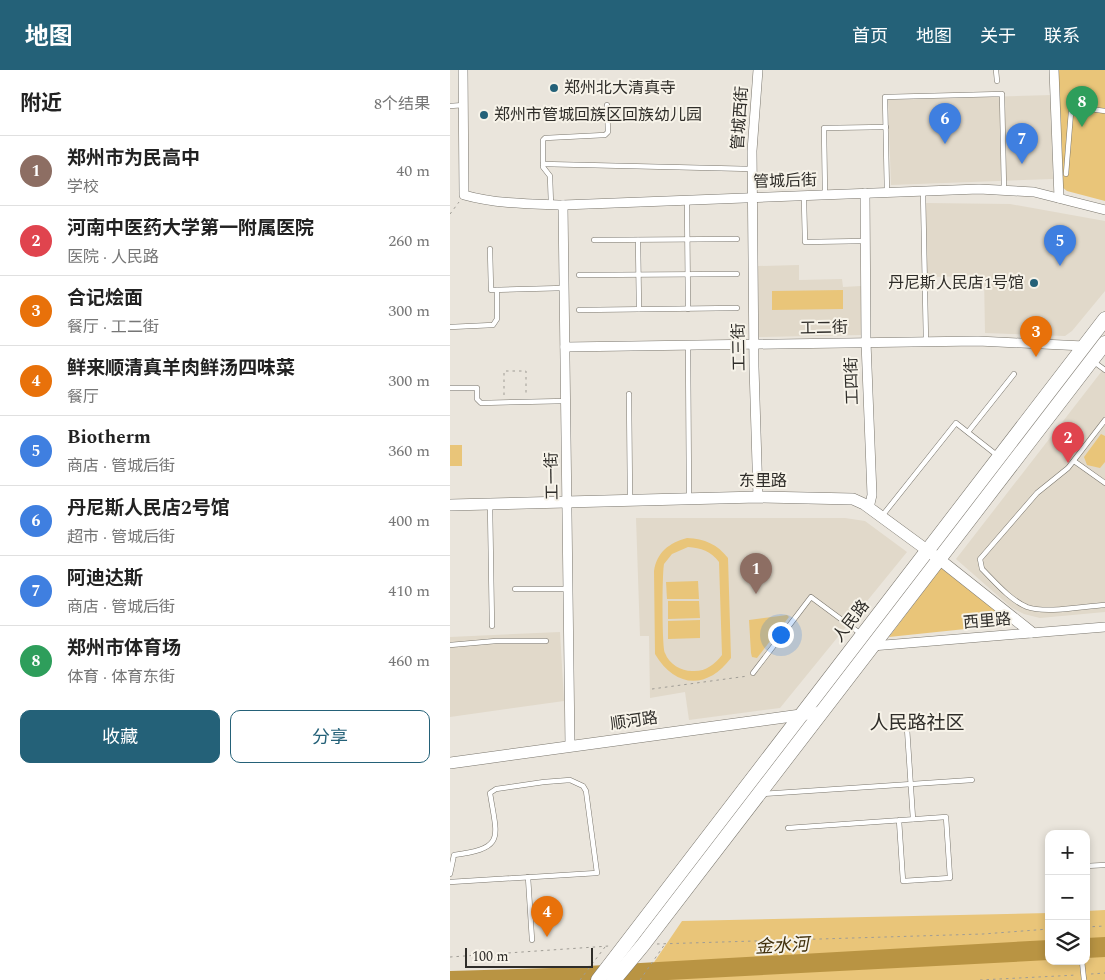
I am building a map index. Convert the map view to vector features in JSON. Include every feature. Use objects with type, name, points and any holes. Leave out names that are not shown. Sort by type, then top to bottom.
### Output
[{"type":"main road","name":"人民路","points":[[598,980],[1105,319]]},
{"type":"main road","name":"人民路","points":[[614,980],[1105,343]]},
{"type":"street","points":[[463,70],[464,195]]},
{"type":"street","name":"管城西街","points":[[753,198],[752,169],[758,70]]},
{"type":"street","points":[[1054,70],[1059,198]]},
{"type":"street","name":"管城后街","points":[[464,195],[480,200],[563,205],[887,192],[1004,190],[1034,192],[1105,210]]},
{"type":"street","name":"工四街","points":[[865,193],[866,342],[872,495],[869,508]]},
{"type":"street","name":"工三街","points":[[753,198],[758,497]]},
{"type":"street","name":"工一街","points":[[563,205],[570,746]]},
{"type":"street","name":"工二街","points":[[565,347],[978,341],[1084,346]]},
{"type":"street","name":"东里路","points":[[450,505],[758,497],[853,499],[869,508],[927,550],[1031,632]]},
{"type":"street","name":"西里路","points":[[872,646],[1105,627]]},
{"type":"street","name":"顺河路","points":[[450,763],[822,712]]},
{"type":"lane","points":[[996,70],[997,81]]},
{"type":"lane","points":[[887,192],[885,97],[1002,94],[1004,190]]},
{"type":"lane","points":[[450,106],[464,105]]},
{"type":"lane","points":[[551,204],[550,176],[543,164],[543,140],[545,138],[605,134],[608,132],[607,105]]},
{"type":"lane","points":[[1066,174],[1071,112],[1075,107],[1105,111]]},
{"type":"lane","points":[[825,195],[824,128],[886,127]]},
{"type":"lane","points":[[543,164],[752,169]]},
{"type":"lane","points":[[923,191],[926,342]]},
{"type":"lane","points":[[687,200],[688,309]]},
{"type":"lane","points":[[804,200],[805,242],[865,241]]},
{"type":"lane","points":[[594,240],[737,239]]},
{"type":"lane","points":[[638,240],[639,309]]},
{"type":"lane","points":[[490,249],[491,290],[564,288]]},
{"type":"lane","points":[[579,275],[737,274]]},
{"type":"lane","points":[[450,327],[493,325],[497,318],[497,290]]},
{"type":"lane","points":[[579,310],[737,308]]},
{"type":"lane","points":[[688,345],[688,499]]},
{"type":"lane","points":[[1092,360],[1105,370]]},
{"type":"lane","points":[[968,432],[1014,374]]},
{"type":"lane","points":[[450,388],[477,388],[477,399],[481,403],[566,401]]},
{"type":"lane","points":[[629,394],[630,500]]},
{"type":"lane","points":[[1105,420],[1074,461],[1056,480],[1037,493],[980,559],[982,569],[1008,594],[1029,608],[1051,609],[1105,605]]},
{"type":"lane","points":[[881,517],[956,423],[999,457]]},
{"type":"lane","points":[[1074,461],[1105,483]]},
{"type":"lane","points":[[490,504],[492,626]]},
{"type":"lane","points":[[515,589],[568,589]]},
{"type":"lane","points":[[753,674],[811,597],[862,635]]},
{"type":"lane","points":[[450,645],[496,641],[546,641]]},
{"type":"lane","points":[[908,728],[913,819]]},
{"type":"lane","points":[[450,874],[454,855],[476,852],[487,848],[493,842],[496,833],[490,793],[496,790],[544,782],[570,780],[583,786],[586,791],[597,873],[450,882]]},
{"type":"lane","points":[[758,795],[972,780]]},
{"type":"lane","points":[[788,828],[899,820],[913,819],[946,817],[950,878],[903,881],[899,820]]},
{"type":"lane","points":[[1090,866],[1105,865]]},
{"type":"lane","points":[[528,877],[532,940]]},
{"type":"lane","points":[[1082,965],[1084,980]]},
{"type":"path","points":[[450,214],[464,195]]},
{"type":"path","points":[[505,403],[504,371],[526,371],[526,402]]},
{"type":"path","points":[[652,689],[745,678],[753,674]]},
{"type":"path","points":[[1090,927],[1105,926]]},
{"type":"path","points":[[643,944],[983,934],[1045,929]]},
{"type":"path","points":[[450,958],[625,944]]},
{"type":"path","points":[[640,980],[665,944]]},
{"type":"path","points":[[580,980],[605,946]]},
{"type":"path","points":[[1090,974],[1105,973]]},
{"type":"path","points":[[980,980],[1082,974]]},
{"type":"shaded area","points":[[1058,70],[1105,70],[1105,201],[1067,191],[1062,187]]},
{"type":"shaded area","points":[[1052,95],[1053,179],[891,185],[888,100]]},
{"type":"shaded area","name":"丹尼斯人民店1号馆","points":[[926,203],[1010,204],[1105,221],[1105,291],[1072,331],[1065,336],[985,333],[984,276],[927,277]]},
{"type":"shaded area","points":[[799,265],[799,280],[842,279],[843,287],[861,286],[862,335],[759,337],[758,266]]},
{"type":"shaded area","points":[[843,290],[843,309],[772,310],[772,291]]},
{"type":"shaded area","points":[[1105,367],[1105,612],[1040,618],[1024,614],[1012,608],[956,559]]},
{"type":"shaded area","points":[[1101,434],[1105,436],[1105,462],[1100,468],[1087,465],[1084,457]]},
{"type":"shaded area","points":[[450,445],[462,445],[462,466],[450,466]]},
{"type":"shaded area","points":[[636,518],[845,518],[865,521],[907,552],[780,708],[689,720],[685,692],[650,698],[649,636],[640,636]]},
{"type":"shaded area","points":[[687,538],[705,541],[715,546],[728,558],[731,658],[712,676],[702,680],[682,679],[663,665],[655,654],[654,571],[658,559],[665,549]],"holes":[[[688,547],[701,549],[719,562],[722,655],[709,667],[697,671],[688,671],[672,664],[665,653],[664,647],[664,564],[672,554]]]},
{"type":"shaded area","points":[[941,568],[1013,624],[889,637]]},
{"type":"shaded area","points":[[698,581],[699,599],[667,599],[666,582]]},
{"type":"shaded area","points":[[668,601],[699,601],[700,618],[668,619]]},
{"type":"shaded area","points":[[787,615],[789,617],[757,658],[752,657],[749,620]]},
{"type":"shaded area","points":[[700,620],[700,638],[668,639],[668,621]]},
{"type":"shaded area","points":[[560,632],[564,701],[450,717],[450,637]]},
{"type":"shaded area","points":[[1105,910],[1105,980],[642,980],[682,921],[1045,913],[1045,965],[1090,965],[1090,911]]},
{"type":"shaded area","points":[[1105,937],[1105,957],[1090,958],[1090,938]]},
{"type":"shaded area","points":[[1045,940],[1045,960],[668,980],[450,980],[450,971],[552,968]]},
{"type":"place","name":"郑州北大清真寺","points":[[554,88]]},
{"type":"place","name":"郑州市管城回族区回族幼儿园","points":[[484,115]]},
{"type":"place","name":"郑州市体育场","points":[[1082,127]]},
{"type":"place","name":"丹尼斯人民店2号馆","points":[[945,144]]},
{"type":"place","name":"阿迪达斯","points":[[1022,164]]},
{"type":"place","name":"Biotherm","points":[[1060,266]]},
{"type":"place","name":"丹尼斯人民店1号馆","points":[[1034,283]]},
{"type":"place","name":"合记烩面","points":[[1036,357]]},
{"type":"place","name":"河南中医药大学第一附属医院","points":[[1068,463]]},
{"type":"place","name":"郑州市为民高中","points":[[756,594]]},
{"type":"place","name":"鲜来顺清真羊肉鲜汤四味菜","points":[[547,937]]},
{"type":"district","name":"人民路社区","points":[[917,723]]},
{"type":"water label","name":"金水河","points":[[782,946]]}]
